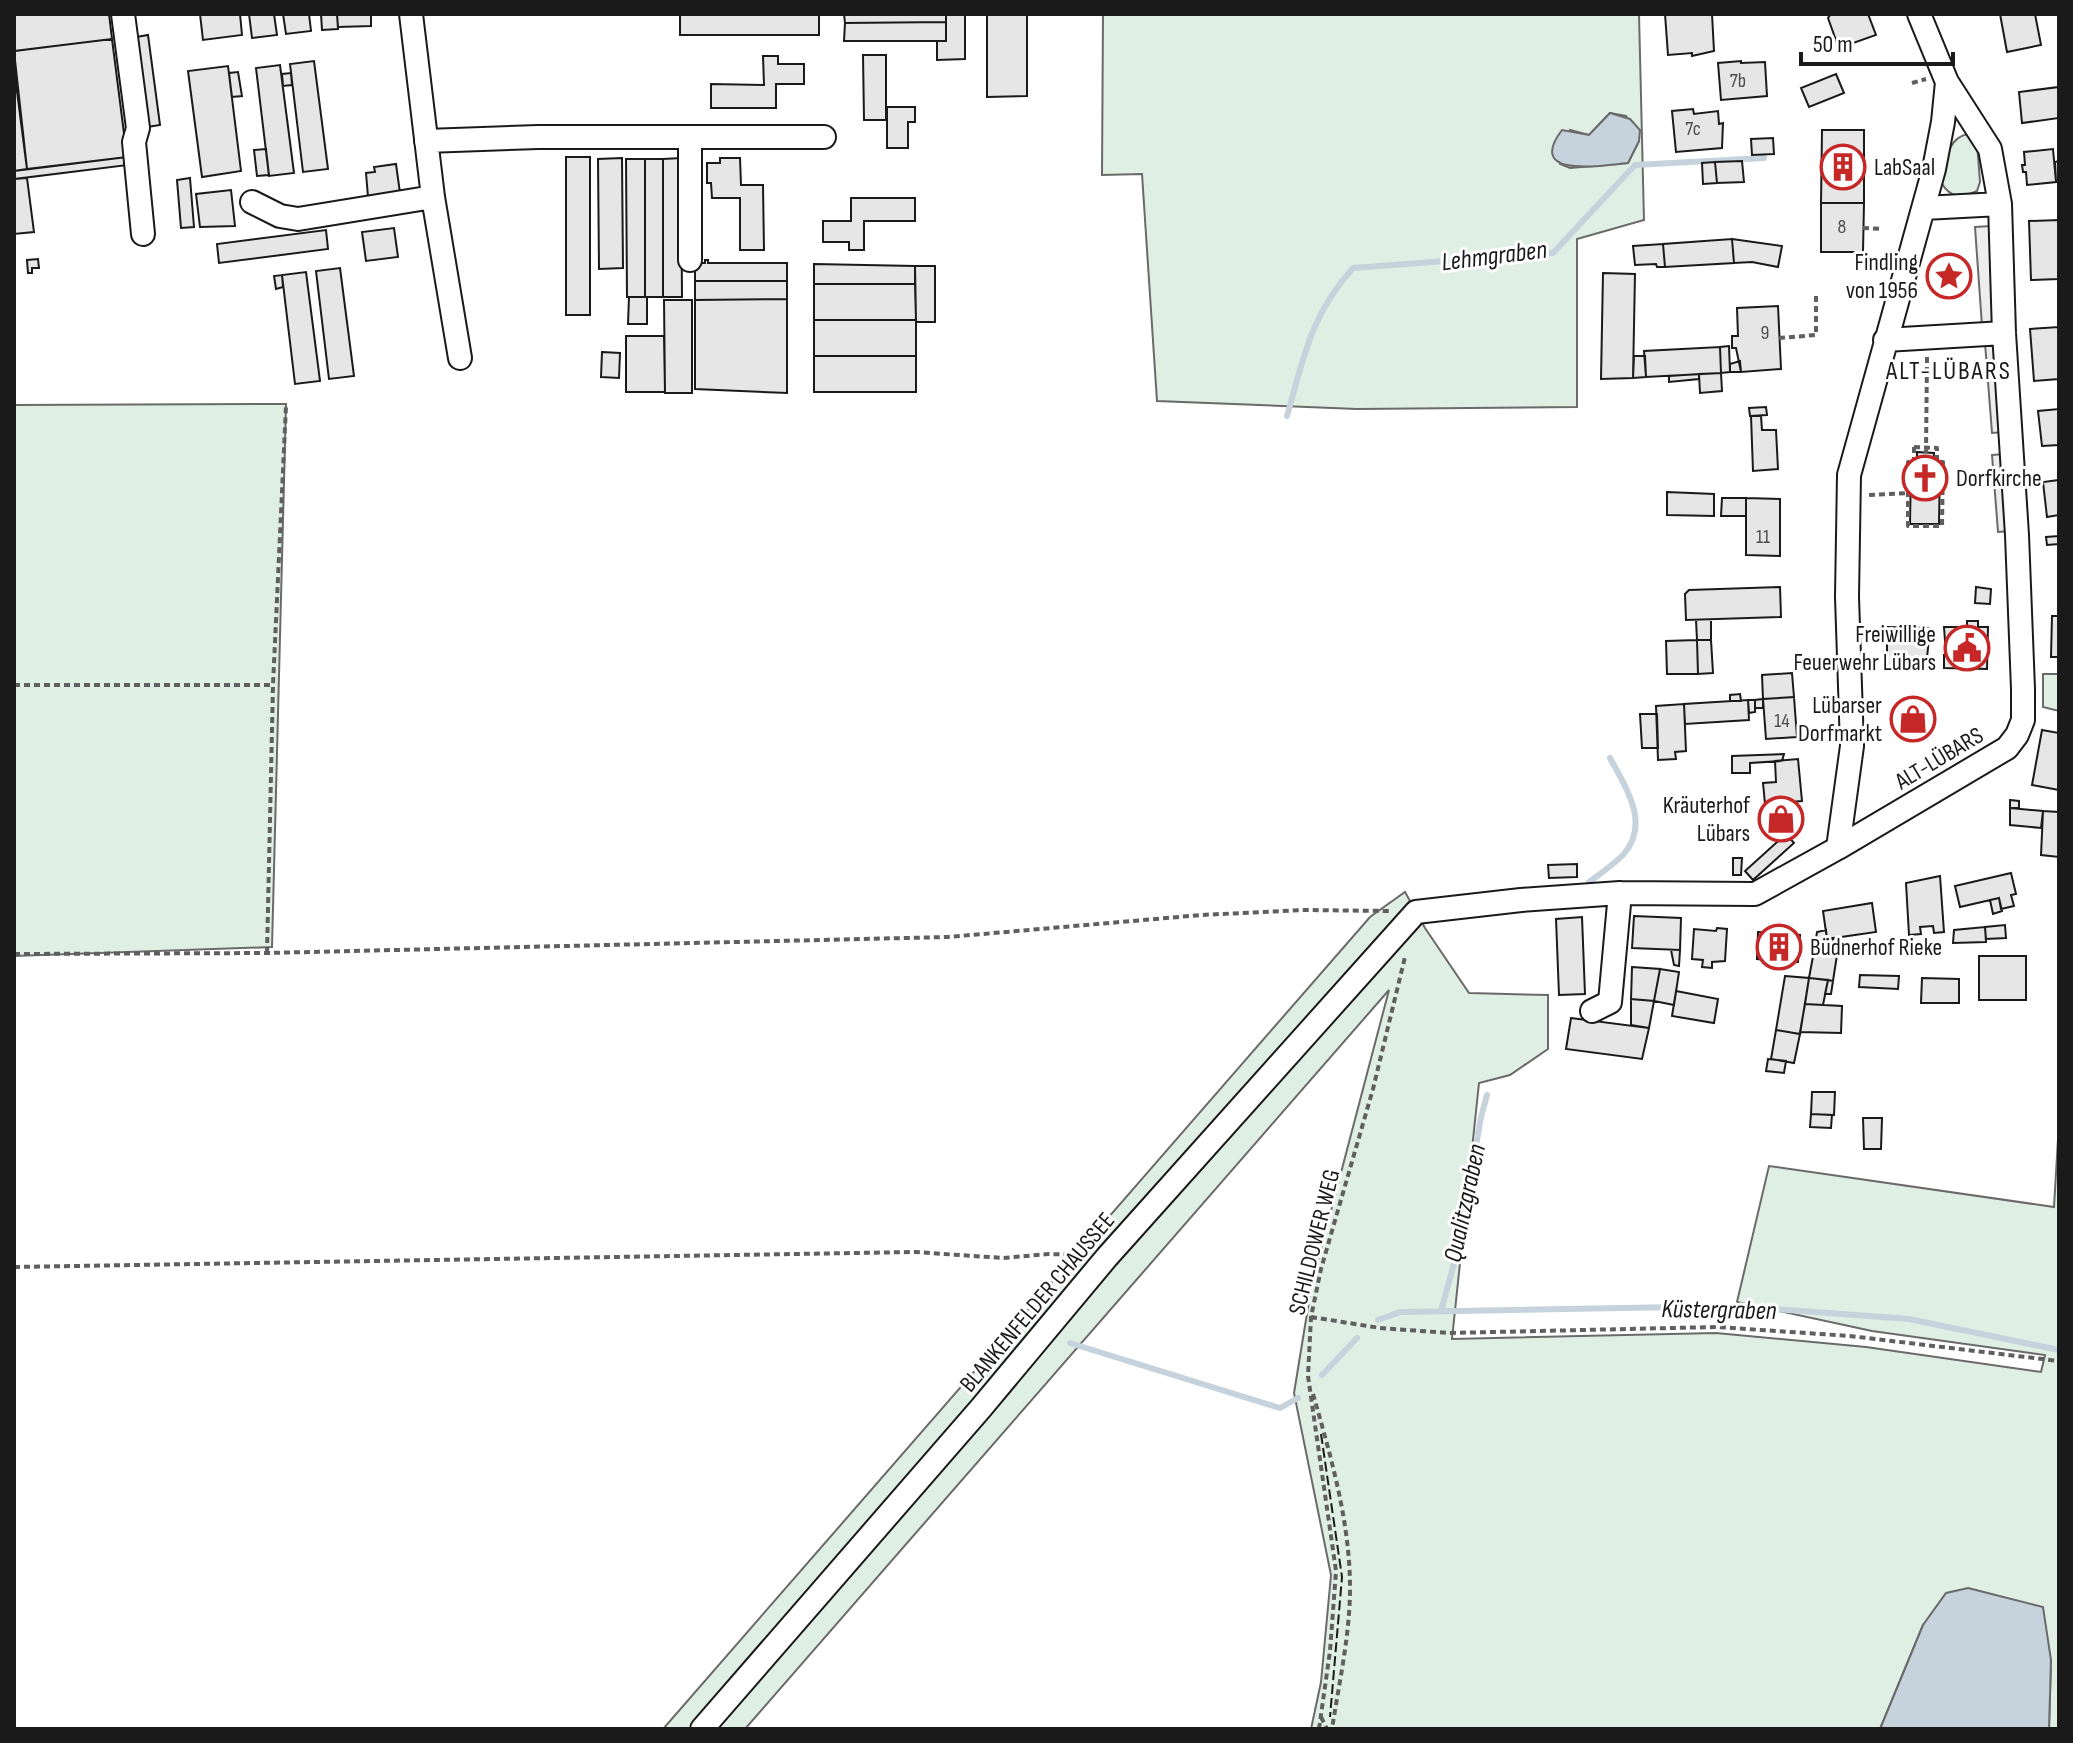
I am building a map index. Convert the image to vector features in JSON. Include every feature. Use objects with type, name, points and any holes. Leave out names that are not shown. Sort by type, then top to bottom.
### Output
[{"type":"street","points":[[123,14],[138,128],[134,142],[143,234]]},
{"type":"street","points":[[411,14],[433,197],[460,358]]},
{"type":"street","name":"ALT-LÜBARS","points":[[1416,912],[1620,893],[1755,894],[2007,748],[2017,735],[2023,720],[2000,204],[1990,149],[1947,82],[1919,14]]},
{"type":"street","name":"ALT-LÜBARS","points":[[1838,848],[1852,746],[1847,597],[1849,475],[1924,208],[1941,132],[1947,82]]},
{"type":"street","points":[[426,141],[538,137],[824,137]]},
{"type":"street","points":[[690,137],[690,260]]},
{"type":"street","points":[[252,202],[280,216],[298,219],[433,197]]},
{"type":"street","points":[[1924,208],[2000,204]]},
{"type":"street","points":[[1885,340],[2004,333]]},
{"type":"street","points":[[1592,1011],[1610,1002],[1620,893]]},
{"type":"street","name":"BLANKENFELDER CHAUSSEE","points":[[702,1729],[981,1408],[1107,1257],[1416,912]]},
{"type":"path","points":[[1863,228],[1882,229]]},
{"type":"path","points":[[1779,338],[1816,335],[1816,295]]},
{"type":"path","points":[[1926,450],[1928,339]]},
{"type":"path","points":[[267,953],[273,685],[286,406]]},
{"type":"path","points":[[1914,447],[1926,450],[1937,448],[1937,462],[1943,462],[1942,526],[1908,526],[1908,462],[1914,462],[1914,447]]},
{"type":"path","points":[[1869,495],[1909,493]]},
{"type":"path","points":[[14,685],[273,685]]},
{"type":"path","points":[[14,954],[267,953],[948,937],[1201,915],[1302,910],[1416,912]]},
{"type":"path","name":"SCHILDOWER WEG","points":[[1319,1729],[1330,1651],[1336,1571],[1308,1376],[1311,1317],[1321,1269],[1373,1089],[1405,956]]},
{"type":"path","points":[[14,1267],[915,1252],[1003,1258],[1048,1254],[1107,1257]]},
{"type":"path","points":[[1311,1317],[1380,1328],[1449,1333],[1717,1327],[1850,1336],[2059,1361]]},
{"type":"path","points":[[1308,1376],[1334,1465],[1350,1587],[1346,1644],[1330,1729]]},
{"type":"path","points":[[1320,1717],[1330,1729]]},
{"type":"green space","points":[[1103,14],[1639,14],[1644,220],[1577,239],[1577,407],[1357,409],[1157,401],[1142,174],[1102,175]],"holes":[[[1610,113],[1626,116],[1639,141],[1628,163],[1570,168],[1560,164],[1570,130],[1589,135]]]},
{"type":"green space","points":[[1968,134],[1977,143],[1980,182],[1977,191],[1957,196],[1948,192],[1941,182],[1951,146],[1961,136]]},
{"type":"green space","points":[[286,404],[272,947],[14,956],[14,405]]},
{"type":"green space","points":[[2043,674],[2059,674],[2059,711],[2043,707]]},
{"type":"green space","points":[[1405,892],[1469,993],[1548,995],[1548,1049],[1510,1075],[1479,1083],[1452,1339],[1716,1333],[1866,1347],[2041,1372],[2045,1355],[1872,1331],[1737,1302],[1769,1166],[2054,1207],[2059,1122],[2059,1729],[2049,1729],[2051,1660],[1923,1625],[1880,1729],[1311,1729],[1321,1682],[1331,1575],[1294,1393],[1312,1283],[1389,990],[745,1729],[663,1729],[1370,917]]},
{"type":"shaded area","points":[[1610,113],[1630,119],[1640,130],[1639,141],[1628,163],[1572,166],[1560,163],[1553,157],[1553,146],[1562,130],[1589,135]]},
{"type":"shaded area","points":[[1991,226],[1997,325],[1982,326],[1975,227]]},
{"type":"shaded area","points":[[1998,342],[2006,432],[1992,433],[1985,343]]},
{"type":"shaded area","points":[[2005,454],[2011,531],[1998,532],[1992,455]]},
{"type":"shaded area","points":[[1968,1588],[2043,1607],[2051,1660],[2049,1729],[1880,1729],[1923,1625],[1946,1593]]},
{"type":"building","points":[[14,14],[109,14],[112,39],[14,51]]},
{"type":"building","points":[[200,14],[240,14],[242,35],[203,40]]},
{"type":"building","points":[[249,14],[274,14],[277,35],[252,38]]},
{"type":"building","points":[[283,14],[309,14],[311,31],[286,34]]},
{"type":"building","points":[[321,14],[337,14],[338,29],[322,30]]},
{"type":"building","points":[[337,14],[371,14],[371,26],[338,27]]},
{"type":"building","points":[[680,14],[819,14],[819,35],[680,35]]},
{"type":"building","points":[[844,14],[946,14],[946,22],[845,23]]},
{"type":"building","points":[[946,14],[965,14],[965,59],[937,60],[937,41],[946,41]]},
{"type":"building","points":[[987,14],[1027,14],[1027,96],[987,97]]},
{"type":"building","points":[[1665,14],[1712,14],[1714,51],[1692,56],[1692,53],[1668,55]]},
{"type":"building","points":[[1831,14],[1868,14],[1876,35],[1842,47],[1841,42],[1837,43],[1828,18]]},
{"type":"building","points":[[2000,14],[2035,14],[2041,45],[2007,52]]},
{"type":"building","points":[[946,22],[946,41],[844,41],[845,23]]},
{"type":"building","points":[[148,35],[160,125],[147,127],[136,37]]},
{"type":"building","points":[[112,39],[127,157],[27,169],[14,51]]},
{"type":"building","points":[[863,55],[886,55],[886,120],[864,120]]},
{"type":"building","points":[[763,56],[778,56],[778,64],[804,64],[804,84],[776,84],[776,108],[711,108],[711,84],[764,85]]},
{"type":"building","points":[[314,61],[328,169],[303,172],[290,64]]},
{"type":"building","points":[[1765,62],[1767,96],[1721,100],[1718,63]]},
{"type":"building","points":[[280,65],[294,173],[269,176],[256,68]]},
{"type":"building","points":[[228,66],[241,171],[202,177],[188,71]]},
{"type":"building","points":[[14,68],[27,169],[14,171]]},
{"type":"building","points":[[238,72],[242,96],[232,97],[229,73]]},
{"type":"building","points":[[291,73],[292,85],[283,86],[282,74]]},
{"type":"building","points":[[1836,74],[1844,93],[1809,107],[1801,88]]},
{"type":"building","points":[[2059,87],[2059,118],[2022,123],[2019,92]]},
{"type":"building","points":[[887,107],[915,107],[915,122],[908,122],[908,148],[887,148]]},
{"type":"building","points":[[1693,109],[1694,114],[1718,111],[1719,124],[1723,123],[1722,148],[1676,152],[1672,111]]},
{"type":"building","name":"LabSaal","points":[[1822,130],[1864,130],[1864,203],[1821,203]]},
{"type":"building","points":[[1773,138],[1774,154],[1752,155],[1751,139]]},
{"type":"building","points":[[266,149],[269,175],[257,176],[254,150]]},
{"type":"building","points":[[2053,149],[2056,182],[2027,185],[2022,165],[2025,165],[2024,152]]},
{"type":"building","points":[[127,157],[128,165],[14,179],[14,171]]},
{"type":"building","points":[[566,157],[590,157],[590,315],[566,315]]},
{"type":"building","points":[[622,158],[623,268],[599,269],[598,159]]},
{"type":"building","points":[[681,158],[682,297],[663,297],[663,159]]},
{"type":"building","points":[[720,158],[740,158],[741,185],[763,185],[764,250],[740,250],[740,198],[712,198],[711,183],[707,183],[707,163],[720,163]]},
{"type":"building","points":[[626,159],[645,159],[645,297],[627,297]]},
{"type":"building","points":[[645,159],[663,159],[663,297],[645,297]]},
{"type":"building","points":[[1742,161],[1744,182],[1717,183],[1715,162]]},
{"type":"building","points":[[2059,161],[2059,182],[2056,182],[2055,162]]},
{"type":"building","points":[[1715,162],[1717,183],[1703,184],[1702,163]]},
{"type":"building","points":[[396,164],[400,193],[368,197],[366,173],[375,172],[374,167]]},
{"type":"building","points":[[27,178],[34,232],[14,234],[14,179]]},
{"type":"building","points":[[190,178],[194,227],[181,228],[177,180]]},
{"type":"building","points":[[231,190],[235,226],[200,227],[196,194]]},
{"type":"building","points":[[851,198],[915,198],[915,221],[864,221],[864,250],[849,250],[849,242],[823,242],[823,221],[851,221]]},
{"type":"building","points":[[1821,203],[1864,203],[1863,252],[1821,252]]},
{"type":"building","points":[[2059,220],[2059,279],[2031,280],[2029,221]]},
{"type":"building","points":[[394,228],[398,257],[366,261],[362,232]]},
{"type":"building","points":[[326,230],[328,249],[219,263],[217,244]]},
{"type":"building","points":[[1732,239],[1734,263],[1665,267],[1663,244]]},
{"type":"building","points":[[1732,239],[1782,246],[1778,267],[1752,262],[1734,263]]},
{"type":"building","points":[[1663,244],[1665,267],[1635,265],[1633,246]]},
{"type":"building","points":[[38,259],[39,268],[32,268],[32,273],[28,273],[27,260]]},
{"type":"building","points":[[705,260],[708,263],[787,263],[787,281],[695,281],[695,263],[705,263]]},
{"type":"building","points":[[814,264],[915,266],[915,284],[814,284]]},
{"type":"building","points":[[915,266],[935,266],[935,322],[916,322]]},
{"type":"building","points":[[340,268],[354,376],[329,379],[316,271]]},
{"type":"building","points":[[306,272],[320,381],[295,384],[282,275]]},
{"type":"building","points":[[1603,273],[1635,274],[1633,378],[1601,379]]},
{"type":"building","points":[[282,275],[283,287],[276,289],[274,276]]},
{"type":"building","points":[[695,281],[787,281],[787,299],[695,300]]},
{"type":"building","points":[[814,284],[915,284],[916,320],[814,320]]},
{"type":"building","points":[[629,297],[647,297],[647,324],[628,324]]},
{"type":"building","points":[[787,299],[787,393],[695,389],[695,300]]},
{"type":"building","points":[[664,300],[692,300],[692,393],[665,393]]},
{"type":"building","points":[[1778,306],[1781,369],[1741,372],[1736,348],[1732,348],[1732,336],[1738,336],[1737,308]]},
{"type":"building","points":[[814,320],[916,320],[916,356],[814,356]]},
{"type":"building","points":[[2059,327],[2059,379],[2034,381],[2030,329]]},
{"type":"building","points":[[626,336],[664,336],[665,392],[626,392]]},
{"type":"building","points":[[1729,346],[1730,372],[1721,373],[1720,347]]},
{"type":"building","points":[[1720,347],[1721,373],[1646,377],[1644,351]]},
{"type":"building","points":[[602,352],[620,353],[619,378],[601,377]]},
{"type":"building","points":[[814,356],[916,356],[916,392],[814,392]]},
{"type":"building","points":[[1634,356],[1645,356],[1646,377],[1633,378]]},
{"type":"building","points":[[1740,361],[1741,372],[1730,372],[1730,364]]},
{"type":"building","points":[[1721,373],[1722,391],[1700,393],[1699,374]]},
{"type":"building","points":[[1699,374],[1699,379],[1669,382],[1669,376]]},
{"type":"building","points":[[1766,407],[1767,415],[1750,416],[1749,408]]},
{"type":"building","points":[[2059,409],[2059,445],[2042,446],[2038,411]]},
{"type":"building","points":[[1751,416],[1761,416],[1762,430],[1776,430],[1778,469],[1753,471]]},
{"type":"building","name":"Dorfkirche","points":[[1917,452],[1934,453],[1933,466],[1940,466],[1939,524],[1910,524],[1911,466],[1917,466]]},
{"type":"building","points":[[2059,480],[2059,515],[2047,517],[2043,482]]},
{"type":"building","points":[[1667,492],[1714,494],[1714,516],[1667,515]]},
{"type":"building","points":[[1722,498],[1746,498],[1746,516],[1721,516]]},
{"type":"building","points":[[1746,498],[1780,499],[1780,556],[1746,555]]},
{"type":"building","points":[[2059,536],[2059,544],[2047,545],[2046,537]]},
{"type":"building","points":[[1780,587],[1781,617],[1686,620],[1685,594],[1689,590]]},
{"type":"building","points":[[1976,587],[1991,589],[1990,604],[1975,603]]},
{"type":"building","points":[[2052,616],[2059,616],[2059,657],[2051,657]]},
{"type":"building","points":[[1696,620],[1711,620],[1711,640],[1697,640]]},
{"type":"building","name":"Freiwillige Feuerwehr Lübars","points":[[1967,621],[1978,621],[1978,627],[1988,627],[1987,669],[1944,668],[1944,627],[1967,627]]},
{"type":"building","points":[[1887,627],[1930,628],[1926,668],[1887,667]]},
{"type":"building","points":[[1697,640],[1698,674],[1667,674],[1666,641]]},
{"type":"building","points":[[1697,640],[1711,640],[1713,673],[1698,674]]},
{"type":"building","points":[[1792,673],[1794,697],[1763,699],[1762,675]]},
{"type":"building","points":[[1740,694],[1741,701],[1730,701],[1730,695]]},
{"type":"building","points":[[1794,697],[1797,737],[1766,739],[1763,699]]},
{"type":"building","points":[[1763,699],[1763,708],[1755,708],[1755,700]]},
{"type":"building","points":[[1748,700],[1755,700],[1755,712],[1749,713]]},
{"type":"building","points":[[1748,700],[1749,720],[1685,724],[1684,704]]},
{"type":"building","points":[[1684,704],[1686,751],[1675,752],[1676,759],[1658,760],[1656,706]]},
{"type":"building","points":[[1640,714],[1657,714],[1658,748],[1642,748]]},
{"type":"building","points":[[2042,730],[2059,733],[2059,790],[2032,785]]},
{"type":"building","points":[[1784,754],[1782,761],[1750,763],[1750,773],[1732,773],[1732,756]]},
{"type":"building","points":[[1798,759],[1802,801],[1776,806],[1775,803],[1765,804],[1763,783],[1776,782],[1775,761]]},
{"type":"building","points":[[2010,800],[2019,801],[2019,808],[2010,808]]},
{"type":"building","points":[[2010,808],[2043,811],[2041,828],[2010,825]]},
{"type":"building","points":[[2043,811],[2059,812],[2059,857],[2041,855]]},
{"type":"building","points":[[1786,834],[1794,843],[1753,880],[1745,871]]},
{"type":"building","points":[[1733,858],[1742,858],[1741,875],[1733,875]]},
{"type":"building","points":[[1577,864],[1577,877],[1549,878],[1548,865]]},
{"type":"building","points":[[2011,873],[2016,894],[2011,895],[2014,906],[2001,909],[1999,898],[1960,907],[1955,886]]},
{"type":"building","points":[[1940,876],[1944,932],[1934,933],[1933,926],[1920,927],[1921,934],[1909,935],[1906,883]]},
{"type":"building","points":[[1999,898],[2002,911],[1993,914],[1990,900]]},
{"type":"building","points":[[1872,903],[1876,932],[1827,939],[1823,911]]},
{"type":"building","points":[[1634,916],[1681,918],[1680,950],[1632,948]]},
{"type":"building","points":[[1582,917],[1585,994],[1559,995],[1556,919]]},
{"type":"building","points":[[2005,925],[2006,938],[1986,939],[1985,927]]},
{"type":"building","points":[[1985,927],[1986,942],[1953,943],[1954,930]]},
{"type":"building","points":[[1717,928],[1727,929],[1725,961],[1712,962],[1712,968],[1702,967],[1703,960],[1692,959],[1694,929],[1716,931]]},
{"type":"building","points":[[1826,930],[1827,939],[1833,938],[1833,954],[1814,951],[1817,932]]},
{"type":"building","name":"Büdnerhof Rieke","points":[[1758,932],[1800,935],[1798,962],[1757,959]]},
{"type":"building","points":[[1671,950],[1680,950],[1679,966],[1674,965]]},
{"type":"building","points":[[1814,951],[1837,955],[1833,981],[1809,978]]},
{"type":"building","points":[[1979,956],[2026,956],[2026,1000],[1979,1000]]},
{"type":"building","points":[[1632,967],[1660,969],[1654,1001],[1631,999]]},
{"type":"building","points":[[1660,969],[1679,972],[1674,1005],[1654,1001]]},
{"type":"building","points":[[1860,975],[1899,976],[1898,989],[1859,987]]},
{"type":"building","points":[[1785,976],[1809,978],[1800,1034],[1776,1030]]},
{"type":"building","points":[[1809,978],[1828,980],[1823,1005],[1805,1004]]},
{"type":"building","points":[[1922,978],[1959,979],[1959,1003],[1921,1003]]},
{"type":"building","points":[[1828,980],[1833,981],[1831,994],[1825,994]]},
{"type":"building","points":[[1676,991],[1718,999],[1714,1023],[1672,1016]]},
{"type":"building","points":[[1631,999],[1654,1001],[1649,1028],[1631,1025]]},
{"type":"building","points":[[1805,1004],[1842,1006],[1841,1033],[1800,1032]]},
{"type":"building","points":[[1571,1018],[1649,1028],[1642,1059],[1566,1049]]},
{"type":"building","points":[[1776,1030],[1800,1034],[1794,1063],[1771,1059]]},
{"type":"building","points":[[1768,1059],[1786,1061],[1784,1073],[1766,1071]]},
{"type":"building","points":[[1812,1092],[1835,1092],[1834,1115],[1811,1114]]},
{"type":"building","points":[[1811,1114],[1832,1115],[1831,1128],[1810,1127]]},
{"type":"building","points":[[1863,1118],[1882,1118],[1881,1149],[1864,1149]]},
{"type":"waterway","name":"Lehmgraben","points":[[1287,416],[1318,320],[1353,268],[1553,253],[1635,165],[1764,158]]},
{"type":"waterway","name":"Qualitzgraben","points":[[1589,882],[1623,855],[1635,831],[1629,794],[1610,758]]},
{"type":"waterway","name":"Qualitzgraben","points":[[1441,1311],[1458,1249],[1487,1095]]},
{"type":"waterway","name":"Küstergraben","points":[[1378,1320],[1400,1312],[1733,1306],[1909,1319],[2059,1350]]},
{"type":"waterway","name":"Küstergraben","points":[[1322,1375],[1357,1338]]},
{"type":"waterway","name":"Küstergraben","points":[[1070,1343],[1280,1408],[1298,1398]]},
{"type":"fence","points":[[1321,1434],[1342,1577],[1330,1717]]},
{"type":"place","name":"LabSaal","points":[[1843,167]]},
{"type":"place","name":"Findling von 1956","points":[[1949,276]]},
{"type":"place","name":"Dorfkirche","points":[[1925,478]]},
{"type":"place","name":"Freiwillige Feuerwehr Lübars","points":[[1967,648]]},
{"type":"place","name":"Lübarser Dorfmarkt","points":[[1913,719]]},
{"type":"place","name":"Kräuterhof Lübars","points":[[1781,819]]},
{"type":"place","name":"Büdnerhof Rieke","points":[[1779,947]]},
{"type":"district","name":"ALT-LÜBARS","points":[[1949,370]]}]
